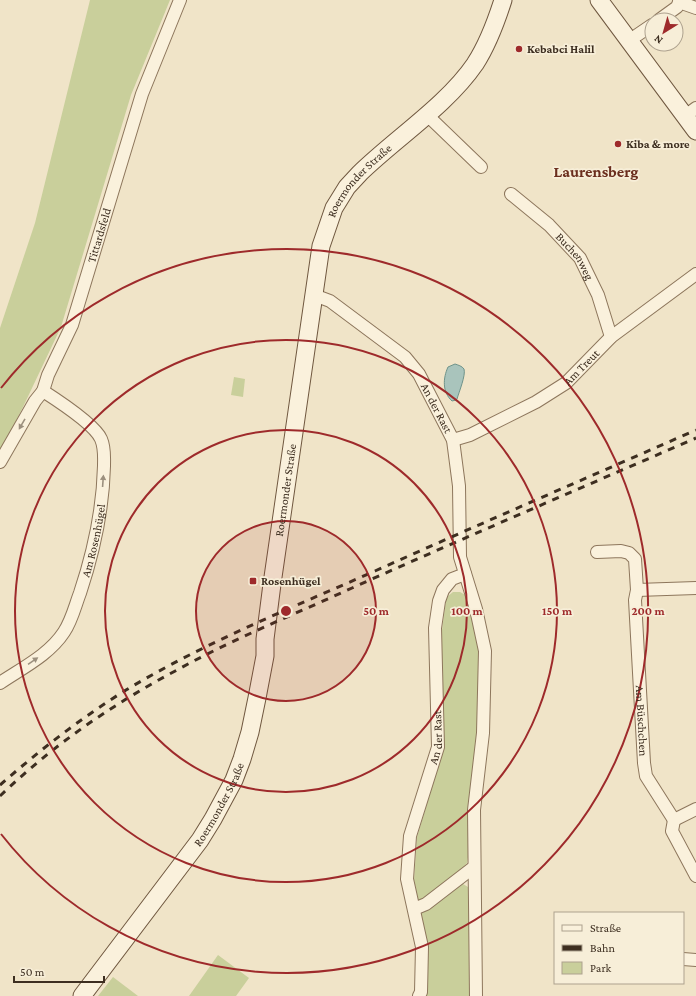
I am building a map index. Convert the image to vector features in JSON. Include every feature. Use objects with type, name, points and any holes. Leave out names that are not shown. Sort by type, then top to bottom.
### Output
[{"type":"main road","name":"Roermonder Straße","points":[[82,996],[200,840],[222,802],[242,759],[250,732],[265,656],[265,639],[272,584],[321,246],[334,208],[347,187],[374,158],[458,86],[486,44],[503,0]]},
{"type":"main road","points":[[599,0],[690,112],[696,131]]},
{"type":"street","name":"Tittardsfeld","points":[[0,462],[35,401],[43,391],[48,375],[74,319],[142,94],[180,0]]},
{"type":"street","points":[[670,12],[677,7],[680,1],[696,8]]},
{"type":"street","points":[[630,40],[644,30]]},
{"type":"street","points":[[426,114],[481,167]]},
{"type":"street","name":"Buchenweg","points":[[511,194],[549,225],[580,258],[598,295],[611,337]]},
{"type":"street","name":"Am Treut","points":[[453,440],[470,435],[536,402],[566,383],[611,337],[696,274]]},
{"type":"street","name":"An der Rast","points":[[314,295],[330,301],[405,357],[419,374],[453,440],[460,486],[460,557],[476,609],[485,651],[483,733],[474,810],[476,996]]},
{"type":"street","name":"Am Rosenhügel","points":[[0,683],[46,651],[63,633],[71,619],[96,538],[104,481],[104,449],[101,438],[96,430],[43,391]]},
{"type":"street","name":"Am Büschchen","points":[[597,552],[621,551],[629,553],[634,559],[637,590],[635,600],[646,776],[674,820]]},
{"type":"street","name":"An der Rast","points":[[419,996],[421,992],[422,947],[407,878],[410,836],[438,748],[435,628],[439,601],[443,590],[452,579],[465,574]]},
{"type":"street","points":[[637,590],[696,588]]},
{"type":"street","points":[[696,809],[674,820],[672,830],[696,876]]},
{"type":"street","points":[[414,909],[426,904],[474,868]]},
{"type":"street","points":[[684,959],[696,960]]},
{"type":"green space","points":[[90,0],[170,0],[131,95],[61,327],[0,453],[0,328],[35,223]]},
{"type":"green space","points":[[234,377],[245,379],[243,397],[231,395]]},
{"type":"green space","points":[[453,592],[460,592],[467,596],[481,652],[479,733],[469,852],[467,863],[462,869],[463,884],[468,887],[470,891],[472,996],[425,996],[425,947],[422,918],[414,880],[417,837],[444,747],[440,670],[442,630],[446,599]]},
{"type":"green space","points":[[218,955],[249,978],[236,996],[189,996]]},
{"type":"green space","points":[[113,977],[138,996],[98,996]]},
{"type":"water","points":[[455,364],[462,367],[464,372],[457,399],[452,401],[446,393],[444,380],[448,367]]},
{"type":"railway","points":[[0,785],[30,759],[77,723],[126,690],[217,641],[696,430]]},
{"type":"railway","points":[[0,796],[20,777],[62,743],[107,711],[153,683],[198,659],[395,569],[696,438]]},
{"type":"place","name":"Kebabci Halil","points":[[519,49]]},
{"type":"place","name":"Kiba & more","points":[[618,144]]},
{"type":"place","name":"Rosenhügel","points":[[253,581]]},
{"type":"district","name":"Laurensberg","points":[[596,171]]}]
